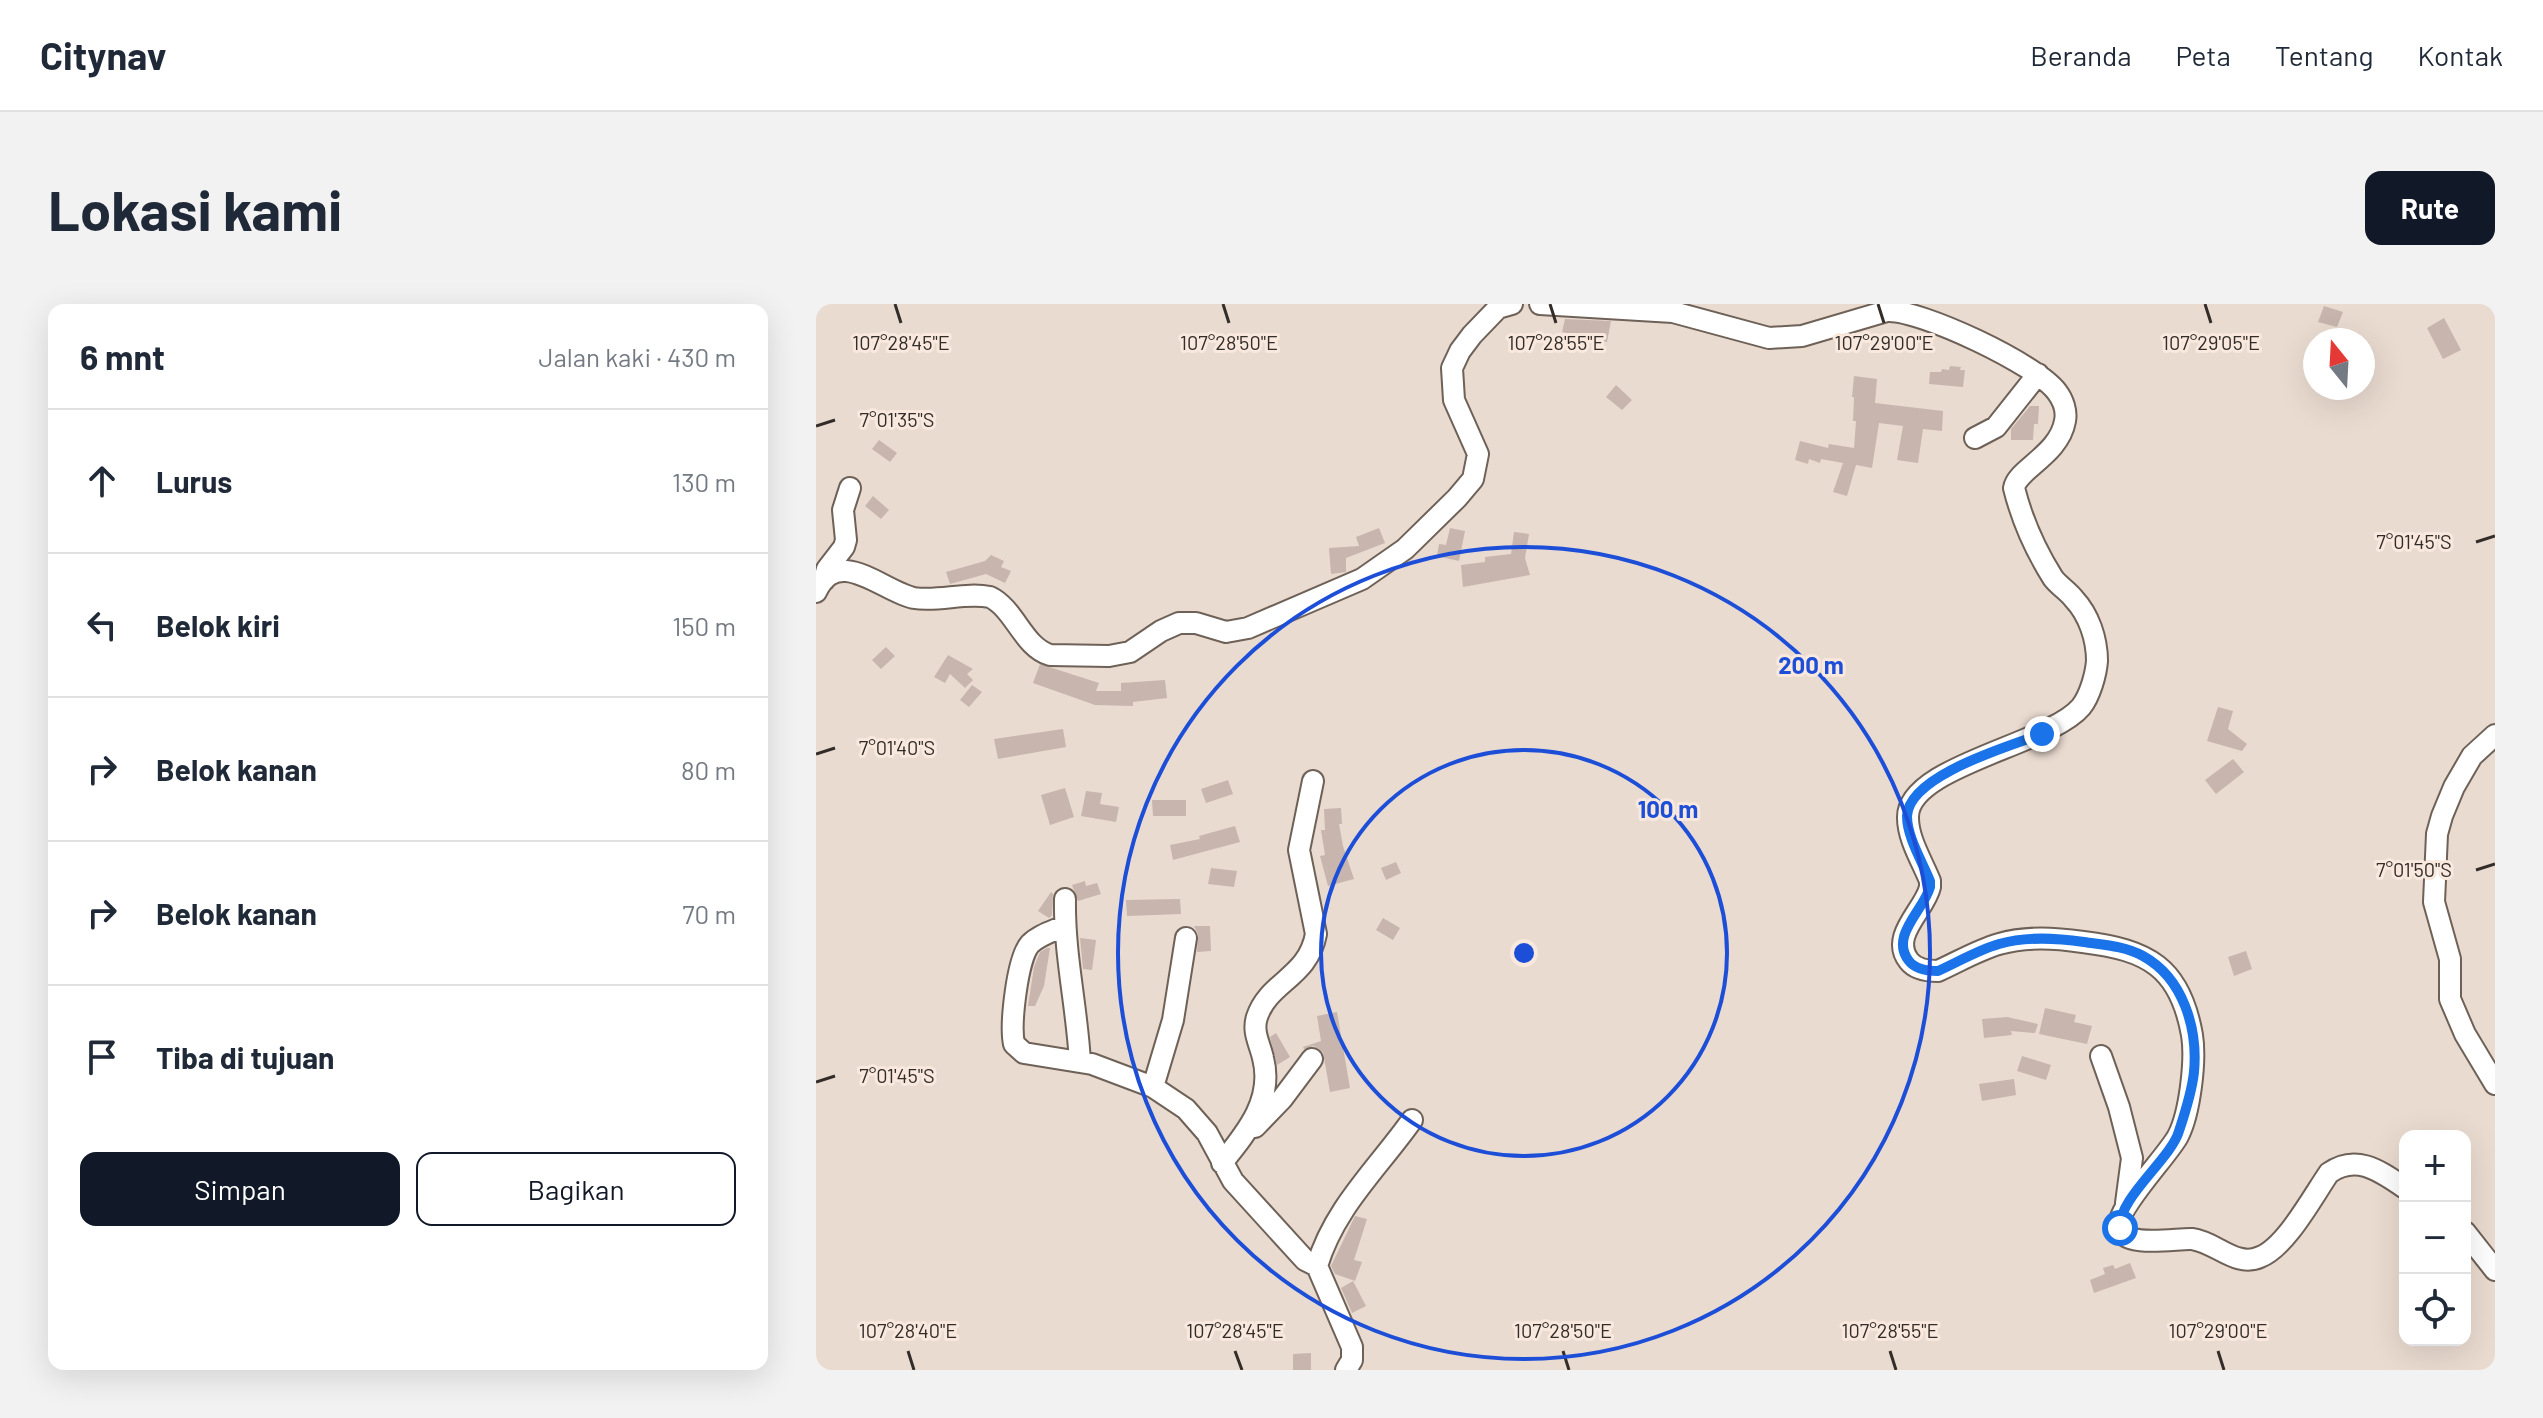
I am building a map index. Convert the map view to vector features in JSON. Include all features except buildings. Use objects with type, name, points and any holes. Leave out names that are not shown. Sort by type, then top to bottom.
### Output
[{"type":"street","points":[[1540,304],[1672,308],[1752,335],[1778,338],[1802,336],[1903,307],[2038,374],[2056,390],[2065,409],[2065,421],[2052,449],[2018,479],[2014,488],[2036,549],[2056,582],[2087,617],[2097,662],[2080,708],[2042,734],[1941,776],[1919,792],[1910,804],[1907,816],[1911,836],[1930,887],[1909,923],[1903,947],[1909,962],[1915,967],[1938,971],[1997,944],[2025,939],[2060,939],[2118,946],[2142,956],[2172,980],[2181,994],[2192,1036],[2194,1072],[2178,1136],[2125,1211],[2119,1224],[2123,1234],[2138,1240],[2199,1241],[2233,1257],[2250,1260],[2267,1254],[2284,1238],[2329,1173],[2338,1167],[2362,1164],[2374,1167],[2399,1184]]},
{"type":"street","points":[[820,586],[839,573],[859,572],[889,589],[916,598],[990,597],[1000,602],[1043,653],[1050,655],[1109,656],[1130,652],[1161,631],[1184,622],[1232,632],[1317,600],[1362,579],[1405,549],[1473,479],[1478,454],[1454,400],[1452,368],[1460,351],[1502,305]]},
{"type":"street","points":[[1975,438],[1996,427],[2038,374]]},
{"type":"street","points":[[820,586],[846,540],[843,510],[850,488]]},
{"type":"street","points":[[2495,735],[2472,756],[2442,816],[2437,834],[2434,902],[2450,959],[2450,999],[2465,1034],[2495,1084]]},
{"type":"street","points":[[1222,1163],[1245,1133],[1265,1091],[1263,1058],[1254,1028],[1257,1016],[1274,992],[1301,969],[1314,947],[1316,934],[1299,850],[1313,781]]},
{"type":"street","points":[[1065,899],[1067,962],[1080,1062]]},
{"type":"street","points":[[1064,926],[1037,938],[1025,952],[1012,1021],[1012,1036],[1018,1049],[1024,1053],[1080,1062],[1153,1087],[1186,1109],[1207,1133],[1233,1181],[1305,1260],[1317,1266],[1352,1347],[1352,1360],[1346,1370]]},
{"type":"street","points":[[1153,1087],[1173,1020],[1186,938]]},
{"type":"street","points":[[2101,1056],[2132,1158],[2125,1211]]},
{"type":"street","points":[[1245,1133],[1262,1121],[1312,1059]]},
{"type":"street","points":[[1317,1266],[1325,1240],[1352,1196],[1386,1157],[1412,1120]]},
{"type":"street","points":[[2471,1240],[2495,1270]]},
{"type":"route","points":[[2042,734],[1941,776],[1919,792],[1910,804],[1907,816],[1911,836],[1930,887],[1909,923],[1904,952],[1915,967],[1938,971],[1997,944],[2025,939],[2060,939],[2118,946],[2142,956],[2172,980],[2181,994],[2192,1036],[2194,1072],[2178,1136],[2120,1219],[2120,1228]]}]
